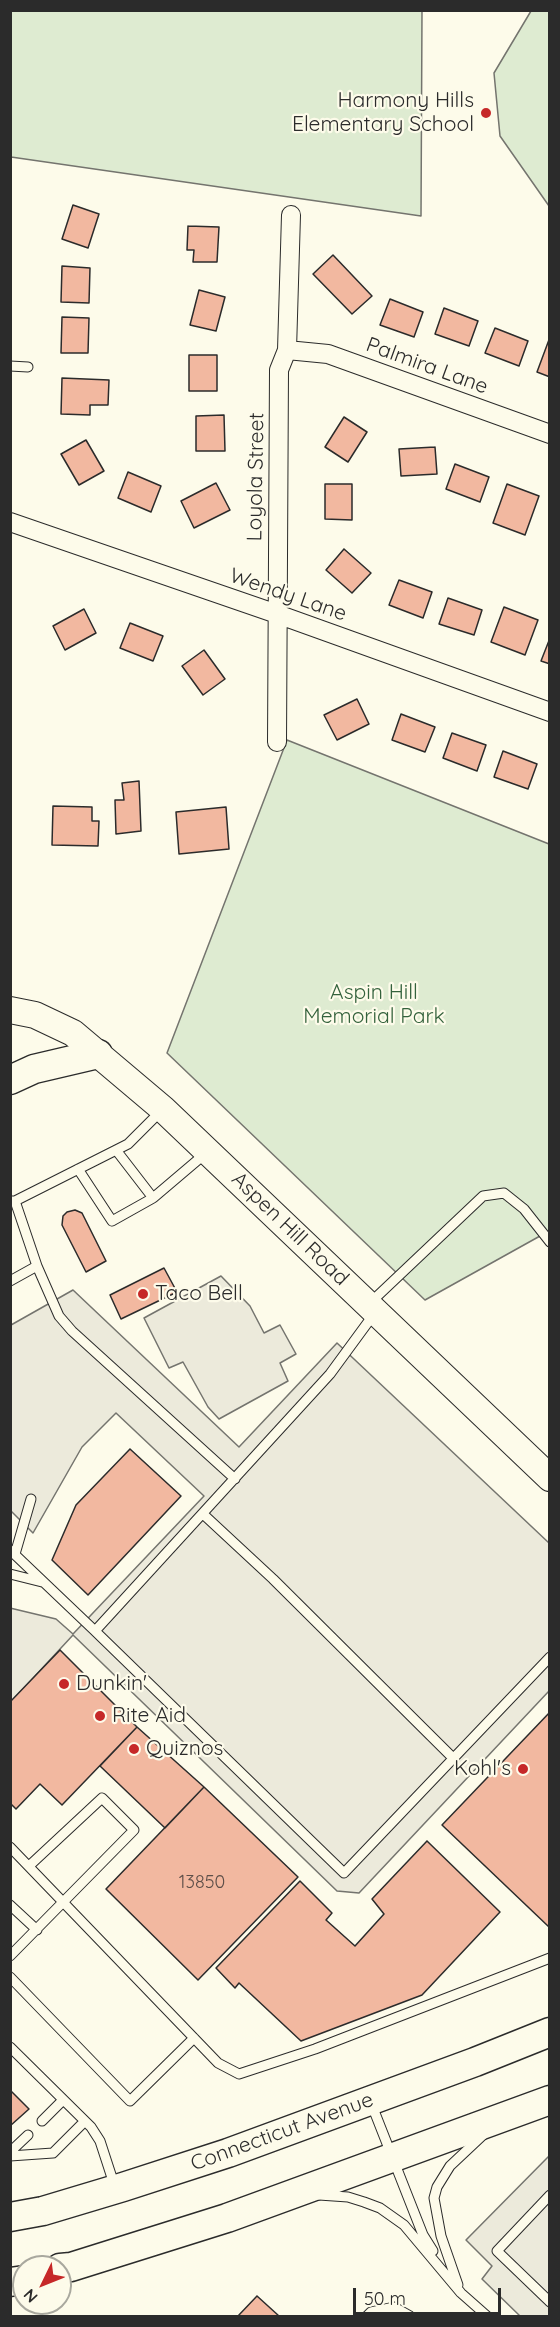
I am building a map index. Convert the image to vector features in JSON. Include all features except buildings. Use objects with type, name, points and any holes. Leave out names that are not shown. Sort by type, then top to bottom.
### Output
[{"type":"main road","points":[[10,1080],[34,1069],[98,1054]]},
{"type":"main road","name":"Connecticut Avenue","points":[[10,2217],[43,2211],[228,2153],[370,2102],[549,2032]]},
{"type":"main road","points":[[72,2266],[227,2218],[549,2100]]},
{"type":"street","name":"Loyola Street","points":[[277,742],[279,370],[287,350],[291,215]]},
{"type":"street","name":"Palmira Lane","points":[[287,350],[328,354],[549,434]]},
{"type":"street","name":"Wendy Lane","points":[[10,522],[549,712]]},
{"type":"street","name":"Aspen Hill Road","points":[[10,1010],[35,1015],[73,1033],[163,1109],[549,1478]]},
{"type":"lane","points":[[10,366],[28,367]]},
{"type":"lane","points":[[163,1109],[128,1144],[13,1201],[37,1266],[59,1316],[72,1331],[235,1479]]},
{"type":"lane","points":[[116,1150],[153,1198]]},
{"type":"lane","points":[[78,1169],[112,1221],[153,1198],[208,1151]]},
{"type":"lane","points":[[94,1631],[330,1374],[372,1308],[483,1196],[504,1193],[524,1209],[549,1242]]},
{"type":"lane","points":[[10,1281],[37,1266]]},
{"type":"lane","points":[[31,1499],[13,1552],[344,1873],[549,1657]]},
{"type":"lane","points":[[203,1514],[425,1727],[452,1757]]},
{"type":"lane","points":[[10,1574],[44,1582]]},
{"type":"lane","points":[[10,1956],[134,1830],[102,1798],[30,1866]]},
{"type":"lane","points":[[10,1847],[194,2038],[225,2068],[239,2074],[315,2049],[549,1958]]},
{"type":"lane","points":[[10,1905],[37,1930]]},
{"type":"lane","points":[[10,1977],[130,2101],[194,2038]]},
{"type":"lane","points":[[10,2047],[85,2121],[100,2141],[116,2189]]},
{"type":"lane","points":[[42,2121],[63,2100]]},
{"type":"lane","points":[[370,2102],[423,2235],[461,2293]]},
{"type":"lane","points":[[461,2293],[441,2236],[434,2198],[437,2187],[450,2166],[501,2118]]},
{"type":"lane","points":[[10,2154],[53,2153],[85,2121]]},
{"type":"lane","points":[[10,2154],[28,2135]]},
{"type":"lane","points":[[292,2194],[348,2197],[380,2208],[404,2225],[461,2293],[487,2316]]},
{"type":"lane","points":[[549,2195],[497,2251],[549,2302]]},
{"type":"lane","points":[[367,2316],[371,2312],[394,2307],[410,2316]]},
{"type":"green space","points":[[11,10],[422,11],[421,216],[11,157]]},
{"type":"green space","points":[[531,11],[549,11],[549,206],[500,136],[494,73]]},
{"type":"green space","name":"Aspin Hill Memorial Park","points":[[287,740],[549,844],[549,1231],[425,1300],[167,1053]]},
{"type":"shaded area","points":[[221,1276],[250,1306],[264,1333],[280,1325],[296,1354],[280,1363],[288,1381],[219,1419],[208,1407],[183,1362],[169,1368],[144,1318]]},
{"type":"shaded area","points":[[73,1290],[239,1447],[337,1343],[549,1543],[549,1691],[359,1893],[337,1891],[73,1635],[11,1702],[10,1608],[56,1619],[73,1634],[204,1496],[116,1413],[82,1447],[33,1533],[11,1511],[11,1325]]},
{"type":"shaded area","points":[[549,2156],[549,2316],[520,2316],[482,2279],[492,2266],[466,2240]]},
{"type":"place","name":"Harmony Hills Elementary School","points":[[486,113]]},
{"type":"place","name":"Taco Bell","points":[[143,1294]]},
{"type":"place","name":"Dunkin'","points":[[64,1684]]},
{"type":"place","name":"Rite Aid","points":[[100,1716]]},
{"type":"place","name":"Quiznos","points":[[134,1749]]},
{"type":"place","name":"Kohl's","points":[[523,1769]]}]
